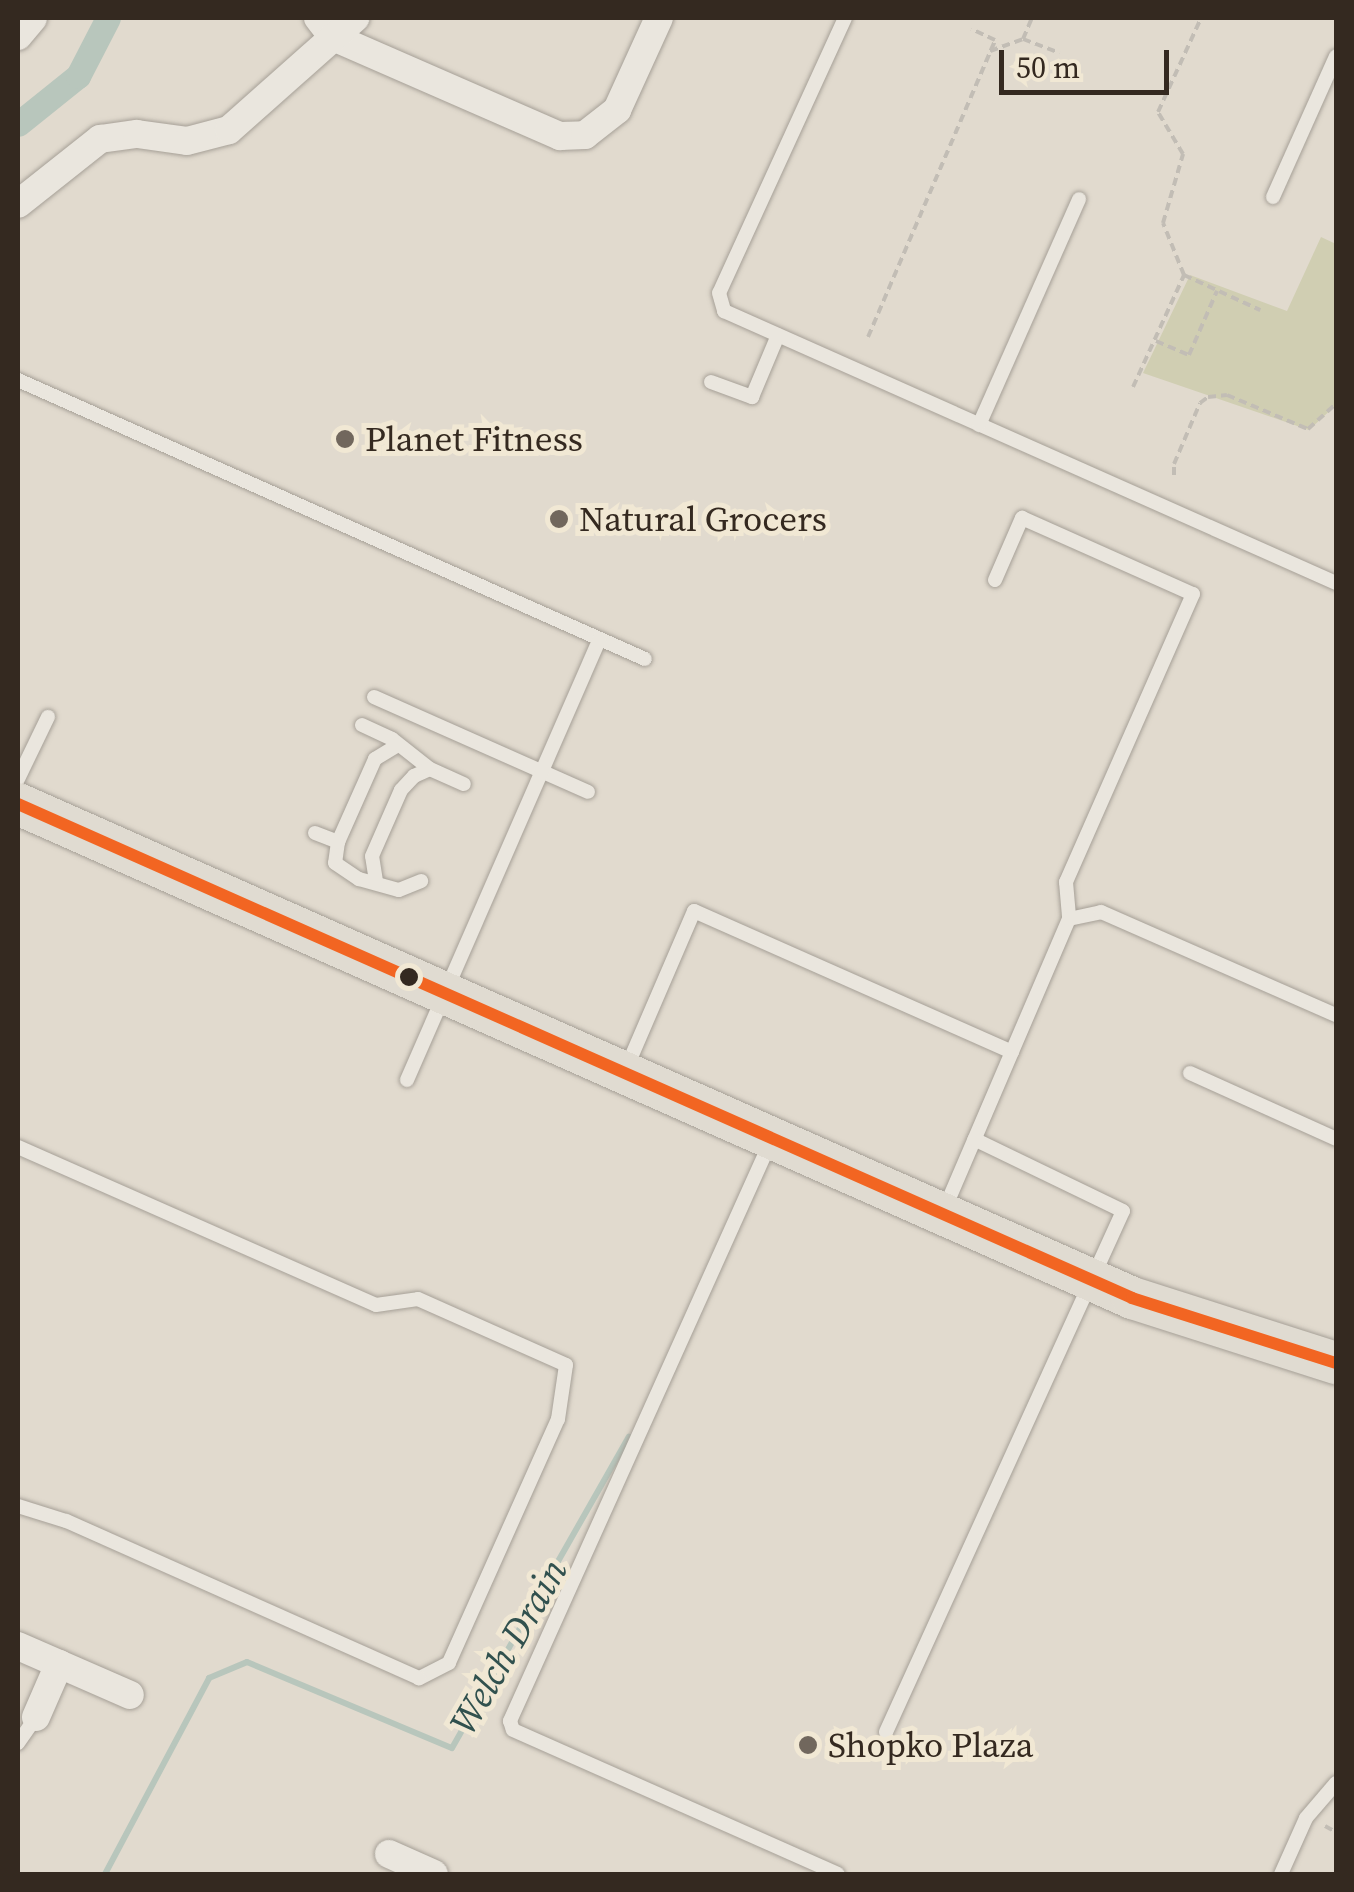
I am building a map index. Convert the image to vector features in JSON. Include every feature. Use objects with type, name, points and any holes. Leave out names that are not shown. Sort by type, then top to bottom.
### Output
[{"type":"main road","points":[[18,804],[1092,1280],[1186,1318],[1336,1363]]},
{"type":"street","points":[[18,36],[33,18]]},
{"type":"street","points":[[18,204],[100,140],[136,134],[187,140],[228,130],[326,27],[355,18]]},
{"type":"street","points":[[326,27],[560,136],[585,136],[618,110],[659,18]]},
{"type":"street","points":[[18,1646],[130,1694]]},
{"type":"street","points":[[36,1717],[58,1664]]},
{"type":"street","points":[[389,1854],[434,1874]]},
{"type":"lane","points":[[845,18],[719,293],[724,311],[1336,583]]},
{"type":"lane","points":[[1273,197],[1336,56]]},
{"type":"lane","points":[[979,424],[1079,199]]},
{"type":"lane","points":[[711,382],[752,398],[778,336]]},
{"type":"lane","points":[[18,380],[645,659]]},
{"type":"lane","points":[[942,1214],[1069,919],[1066,882],[1193,594],[1022,518],[995,580]]},
{"type":"lane","points":[[406,1080],[600,639]]},
{"type":"lane","points":[[374,697],[588,792]]},
{"type":"lane","points":[[18,779],[48,716]]},
{"type":"lane","points":[[362,724],[430,769],[464,784]]},
{"type":"lane","points":[[398,745],[376,759],[338,842],[335,863],[341,871],[400,890],[421,881]]},
{"type":"lane","points":[[376,881],[372,856],[401,790],[414,776],[430,769]]},
{"type":"lane","points":[[315,833],[338,842]]},
{"type":"lane","points":[[624,1073],[694,911],[1012,1052]]},
{"type":"lane","points":[[1069,919],[1101,912],[1336,1015]]},
{"type":"lane","points":[[1190,1073],[1336,1138]]},
{"type":"lane","points":[[772,1139],[510,1721],[514,1730],[838,1874]]},
{"type":"lane","points":[[886,1732],[1124,1211],[974,1139]]},
{"type":"lane","points":[[18,1147],[376,1306],[418,1299],[566,1365],[558,1419],[449,1663],[418,1678],[66,1521],[18,1506]]},
{"type":"lane","points":[[18,1743],[36,1717]]},
{"type":"lane","points":[[1280,1874],[1306,1818],[1336,1783]]},
{"type":"path","points":[[1023,39],[1032,18]]},
{"type":"path","points":[[1201,18],[1158,112],[1183,154],[1163,223],[1184,275],[1260,310]]},
{"type":"path","points":[[868,337],[994,40],[971,28]]},
{"type":"path","points":[[990,51],[1023,39],[1059,53]]},
{"type":"path","points":[[1133,387],[1184,275]]},
{"type":"path","points":[[1154,340],[1190,354],[1217,291]]},
{"type":"path","points":[[1174,475],[1174,464],[1200,403],[1208,397],[1227,395],[1308,429],[1336,404]]},
{"type":"path","points":[[1320,1824],[1336,1832]]},
{"type":"shaded area","points":[[1321,237],[1336,244],[1336,405],[1309,430],[1143,373],[1190,275],[1287,311]]},
{"type":"waterway","points":[[18,124],[78,76],[108,18]]},
{"type":"waterway","name":"Welch Drain","points":[[105,1874],[209,1678],[247,1662],[452,1748],[629,1437]]},
{"type":"transit line","points":[[18,804],[1132,1298],[1336,1363]]},
{"type":"place","name":"Planet Fitness","points":[[345,439]]},
{"type":"place","name":"Natural Grocers","points":[[559,519]]},
{"type":"place","name":"Shopko Plaza","points":[[808,1745]]}]
